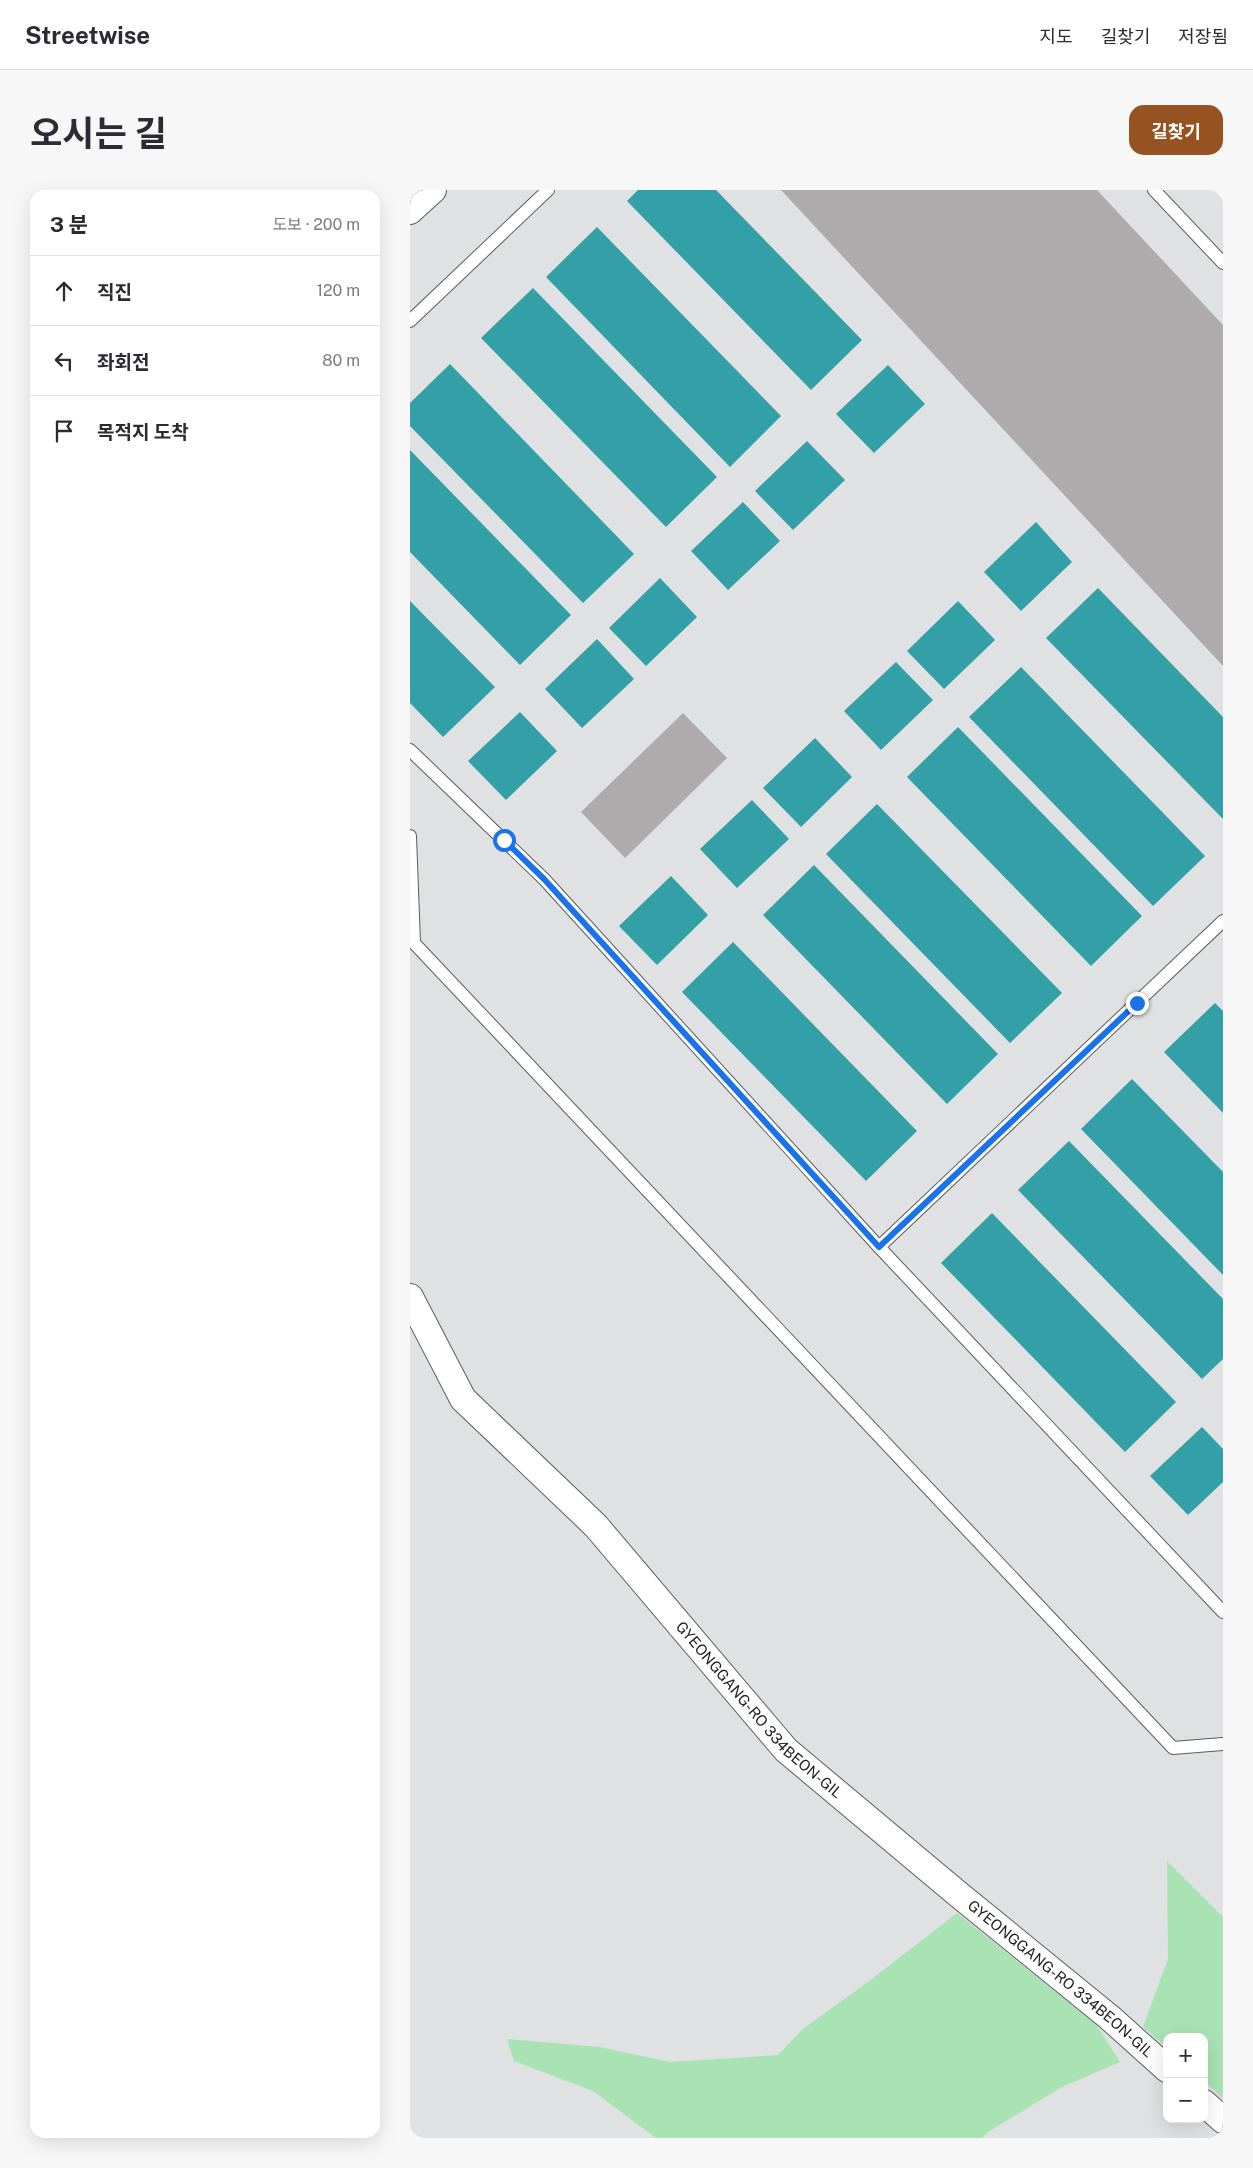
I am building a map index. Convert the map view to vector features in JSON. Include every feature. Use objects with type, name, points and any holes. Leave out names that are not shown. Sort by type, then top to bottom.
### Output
[{"type":"street","points":[[410,211],[433,190]]},
{"type":"street","name":"GYEONGGANG-RO 334BEON-GIL","points":[[410,1297],[463,1399],[596,1526],[786,1750],[1109,2017],[1163,2065]]},
{"type":"street","points":[[1208,2107],[1223,2120]]},
{"type":"lane","points":[[410,321],[548,190]]},
{"type":"lane","points":[[1154,190],[1223,263]]},
{"type":"lane","points":[[410,750],[544,879],[879,1247],[1223,1612]]},
{"type":"lane","points":[[410,836],[414,944],[1172,1748],[1223,1744]]},
{"type":"lane","points":[[879,1247],[1223,921]]},
{"type":"green space","points":[[1167,1861],[1223,1917],[1223,2098],[1208,2085],[1208,2033],[1163,2033],[1163,2044],[1143,2027],[1168,1959]]},
{"type":"green space","points":[[957,1913],[1096,2024],[1120,2062],[1062,2087],[988,2132],[982,2138],[656,2138],[593,2091],[514,2061],[507,2039],[600,2047],[670,2062],[778,2055],[804,2028],[864,1985]]},
{"type":"water","points":[[638,190],[716,190],[862,340],[811,390],[627,201]]},
{"type":"water","points":[[597,227],[781,416],[730,467],[546,277]]},
{"type":"water","points":[[533,288],[717,477],[666,527],[481,338]]},
{"type":"water","points":[[450,364],[634,554],[583,603],[410,426],[410,403]]},
{"type":"water","points":[[888,365],[925,404],[874,453],[836,414]]},
{"type":"water","points":[[807,441],[845,480],[793,530],[755,491]]},
{"type":"water","points":[[410,450],[571,615],[520,665],[410,552]]},
{"type":"water","points":[[743,502],[780,541],[728,590],[691,551]]},
{"type":"water","points":[[1036,522],[1072,562],[1021,611],[984,572]]},
{"type":"water","points":[[660,578],[697,617],[646,666],[609,628]]},
{"type":"water","points":[[1098,588],[1223,717],[1223,819],[1046,638]]},
{"type":"water","points":[[410,601],[495,687],[443,737],[410,703]]},
{"type":"water","points":[[958,601],[995,640],[944,689],[907,651]]},
{"type":"water","points":[[597,639],[634,679],[582,728],[545,689]]},
{"type":"water","points":[[896,662],[933,700],[881,750],[844,711]]},
{"type":"water","points":[[1021,667],[1205,856],[1153,906],[969,717]]},
{"type":"water","points":[[520,712],[557,751],[506,800],[468,761]]},
{"type":"water","points":[[958,727],[1142,916],[1091,966],[907,777]]},
{"type":"water","points":[[815,738],[852,777],[801,827],[763,788]]},
{"type":"water","points":[[752,800],[789,839],[737,888],[700,849]]},
{"type":"water","points":[[877,804],[1062,993],[1010,1043],[826,854]]},
{"type":"water","points":[[814,865],[998,1054],[947,1104],[763,915]]},
{"type":"water","points":[[671,876],[708,915],[657,965],[619,926]]},
{"type":"water","points":[[733,942],[917,1131],[866,1181],[682,992]]},
{"type":"water","points":[[1215,1003],[1223,1011],[1223,1113],[1164,1052]]},
{"type":"water","points":[[1132,1079],[1223,1172],[1223,1275],[1081,1129]]},
{"type":"water","points":[[1069,1141],[1223,1299],[1223,1359],[1202,1379],[1018,1190]]},
{"type":"water","points":[[992,1213],[1176,1402],[1125,1452],[941,1263]]},
{"type":"water","points":[[1202,1427],[1223,1449],[1223,1482],[1188,1515],[1150,1476]]},
{"type":"building","points":[[781,190],[1097,190],[1223,325],[1223,666]]},
{"type":"building","points":[[683,713],[727,758],[625,858],[581,812]]},
{"type":"route","points":[[504,840],[544,879],[879,1247],[1137,1003]]}]
